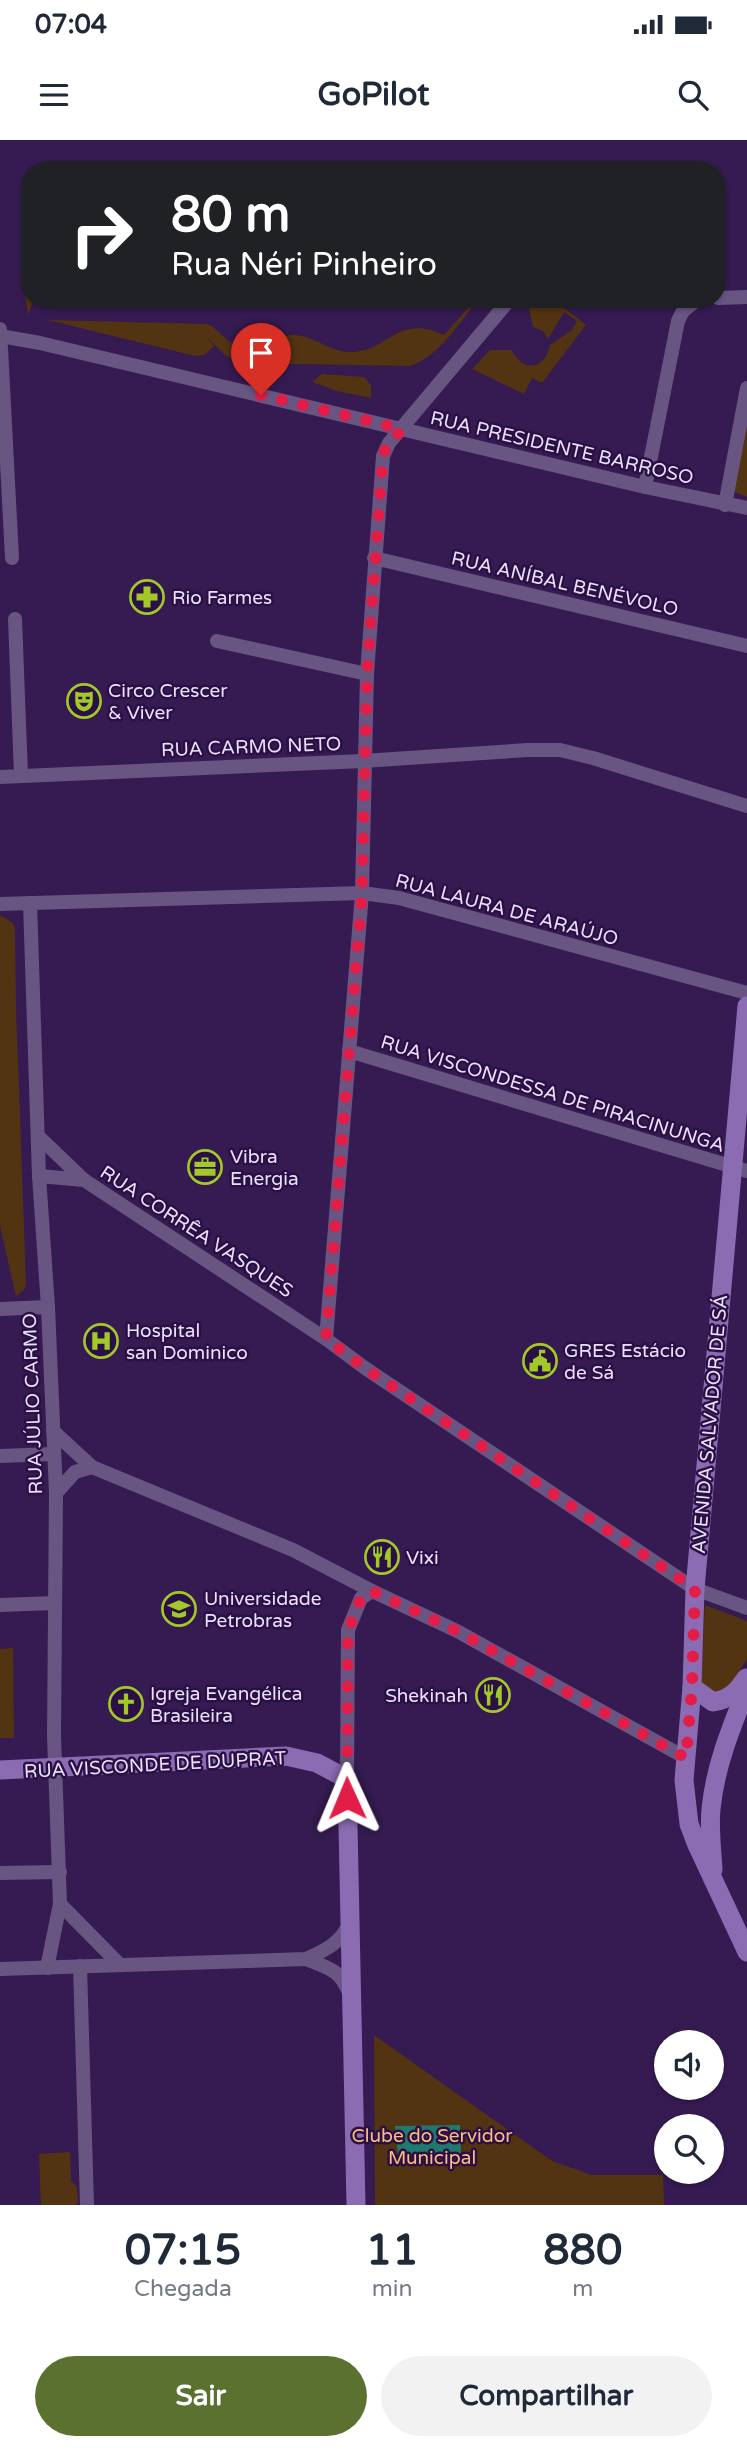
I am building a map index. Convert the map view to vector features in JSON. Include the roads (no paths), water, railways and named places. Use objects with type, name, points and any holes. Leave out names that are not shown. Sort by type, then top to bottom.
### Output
[{"type":"main road","name":"AVENIDA SALVADOR DE SÁ","points":[[747,1006],[740,1169],[695,1589],[692,1688],[684,1780],[689,1824],[747,1952]]},
{"type":"main road","points":[[692,1688],[713,1702],[726,1699],[737,1692],[747,1677]]},
{"type":"main road","points":[[713,1878],[710,1813],[714,1786],[720,1760],[747,1688]]},
{"type":"main road","name":"RUA VISCONDE DE DUPRAT","points":[[0,1770],[286,1756],[317,1763],[346,1779]]},
{"type":"main road","points":[[346,1779],[356,2205]]},
{"type":"street","points":[[726,298],[747,297]]},
{"type":"street","points":[[326,1339],[362,893],[367,674],[383,456],[385,449],[503,308]]},
{"type":"street","points":[[645,487],[678,321],[687,308]]},
{"type":"street","points":[[0,329],[12,558]]},
{"type":"street","name":"RUA PRESIDENTE BARROSO","points":[[0,336],[53,346],[645,487],[747,508]]},
{"type":"street","points":[[725,505],[747,388]]},
{"type":"street","name":"RUA ANÍBAL BENÉVOLO","points":[[374,558],[747,646]]},
{"type":"street","points":[[15,619],[21,775]]},
{"type":"street","points":[[217,641],[367,674]]},
{"type":"street","name":"RUA CARMO NETO","points":[[0,777],[560,750],[747,806]]},
{"type":"street","name":"RUA LAURA DE ARAÚJO","points":[[0,904],[362,893],[399,898],[747,993]]},
{"type":"street","name":"RUA JÚLIO CARMO","points":[[30,903],[39,1177],[48,1307],[55,1493],[54,1768],[60,1904],[47,1968]]},
{"type":"street","name":"RUA VISCONDESSA DE PIRACINUNGA","points":[[349,1051],[740,1169]]},
{"type":"street","name":"RUA CORRÊA VASQUES","points":[[39,1137],[84,1180],[326,1339],[365,1368],[695,1589],[747,1608]]},
{"type":"street","name":"RUA CORRÊA VASQUES","points":[[39,1177],[84,1180]]},
{"type":"street","points":[[0,1309],[48,1307]]},
{"type":"street","points":[[53,1431],[92,1467],[293,1550],[457,1631],[686,1758]]},
{"type":"street","points":[[0,1456],[54,1454]]},
{"type":"street","points":[[55,1493],[75,1472],[92,1467]]},
{"type":"street","points":[[346,1779],[348,1630],[361,1598],[372,1591]]},
{"type":"street","points":[[0,1605],[55,1603]]},
{"type":"street","points":[[0,1873],[60,1872]]},
{"type":"street","points":[[60,1904],[120,1965]]},
{"type":"street","points":[[306,1959],[331,1947],[345,1934],[350,1921]]},
{"type":"street","points":[[0,1969],[306,1959],[327,1967],[344,1979],[352,2000]]},
{"type":"street","points":[[80,1966],[87,2205]]},
{"type":"place","name":"Rio Farmes","points":[[147,597]]},
{"type":"place","name":"Circo Crescer & Viver","points":[[84,701]]},
{"type":"place","name":"Vibra Energia","points":[[205,1167]]},
{"type":"place","name":"Hospital san Dominico","points":[[101,1341]]},
{"type":"place","name":"GRES Estácio de Sá","points":[[540,1361]]},
{"type":"place","name":"Vixi","points":[[382,1557]]},
{"type":"place","name":"Universidade Petrobras","points":[[179,1609]]},
{"type":"place","name":"Shekinah","points":[[493,1695]]},
{"type":"place","name":"Igreja Evangélica Brasileira","points":[[126,1704]]},
{"type":"park label","name":"Clube do Servidor Municipal","points":[[432,2146]]}]
